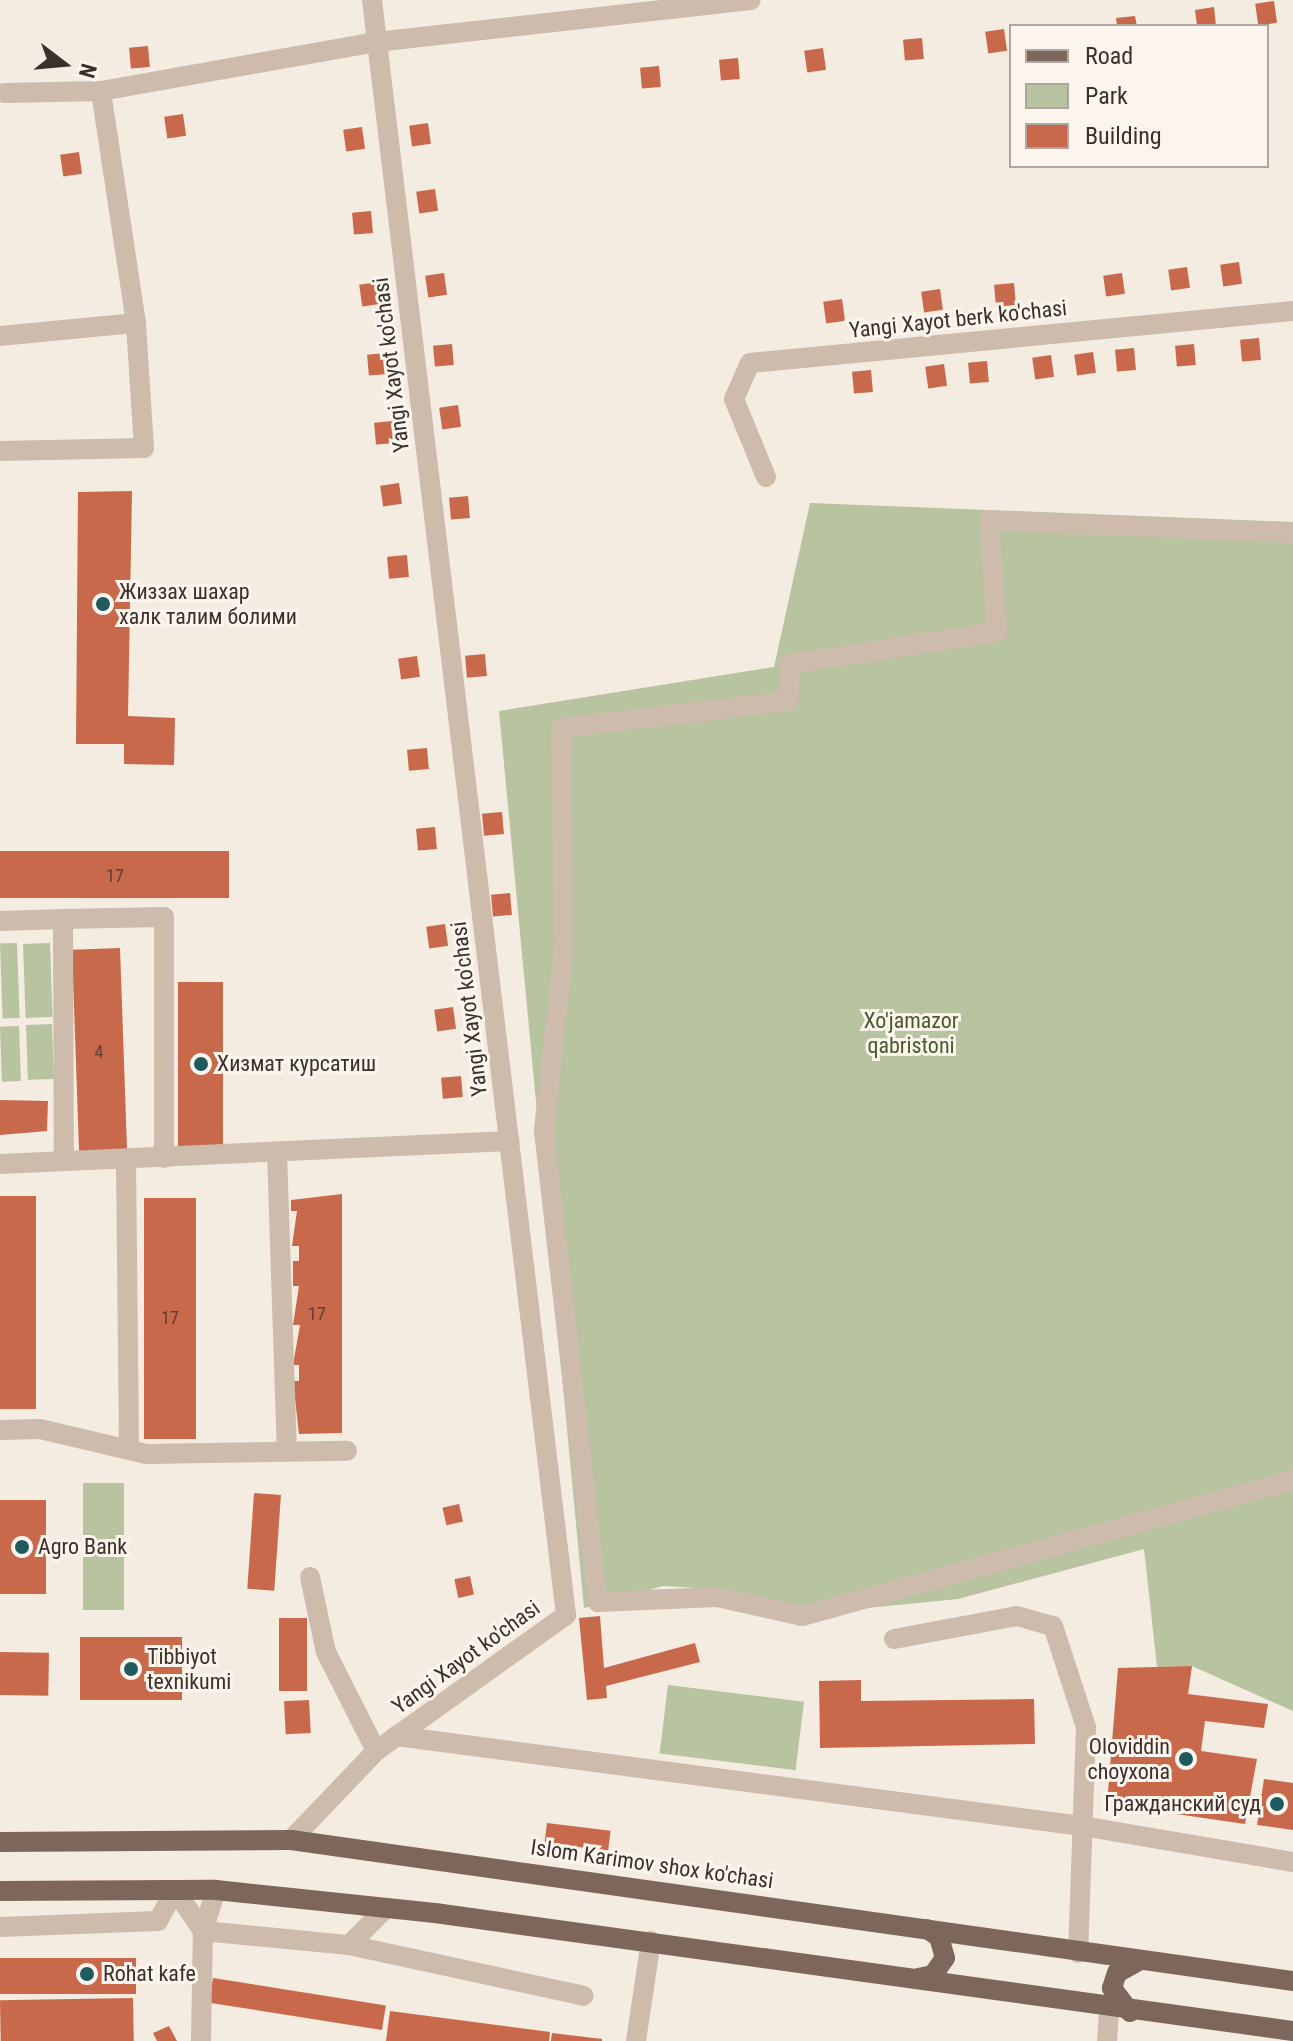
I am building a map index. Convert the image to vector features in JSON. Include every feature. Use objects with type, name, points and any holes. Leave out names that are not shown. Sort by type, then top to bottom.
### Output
[{"type":"main road","name":"Islom Karimov shox ko'chasi","points":[[0,1842],[291,1840],[927,1929],[1137,1962],[1293,1981]]},
{"type":"main road","points":[[0,1891],[216,1890],[386,1908],[651,1941],[1120,2010],[1293,2031]]},
{"type":"main road","points":[[918,1978],[939,1971],[945,1958],[939,1937],[927,1929]]},
{"type":"main road","points":[[1120,2010],[1112,1988],[1117,1973],[1137,1962]]},
{"type":"street","name":"Yangi Xayot ko'chasi","points":[[291,1840],[376,1751],[566,1615],[372,0]]},
{"type":"street","points":[[5,93],[101,91],[376,42],[751,0]]},
{"type":"street","points":[[0,451],[144,448],[136,323],[101,91]]},
{"type":"street","name":"Yangi Xayot berk ko'chasi","points":[[766,477],[734,399],[750,363],[1293,311]]},
{"type":"street","points":[[0,336],[136,323]]},
{"type":"street","points":[[1293,533],[989,520],[997,632],[790,664],[788,701],[561,728],[564,946],[544,1131],[598,1602],[717,1597],[802,1616],[1293,1480]]},
{"type":"street","points":[[0,921],[164,917],[164,1158]]},
{"type":"street","points":[[63,919],[64,1161]]},
{"type":"street","points":[[0,1164],[509,1141]]},
{"type":"street","points":[[277,1153],[287,1452]]},
{"type":"street","points":[[126,1160],[129,1450]]},
{"type":"street","points":[[0,1430],[40,1429],[129,1450],[347,1451]]},
{"type":"street","points":[[310,1577],[326,1652],[376,1751]]},
{"type":"street","points":[[894,1639],[1017,1616],[1053,1626],[1086,1727],[1078,1953]]},
{"type":"street","points":[[396,1736],[1082,1826],[1293,1862]]},
{"type":"street","points":[[0,1927],[158,1921],[175,1890],[203,1931]]},
{"type":"street","points":[[201,2041],[203,1931],[216,1890]]},
{"type":"street","points":[[349,1945],[386,1908]]},
{"type":"street","points":[[203,1931],[349,1945],[584,1996]]},
{"type":"street","points":[[636,2041],[651,1941]]},
{"type":"street","points":[[1107,2041],[1120,2010]]},
{"type":"green space","name":"Xo'jamazor qabristoni","points":[[810,503],[1293,522],[1293,1711],[1192,1666],[1157,1667],[1144,1549],[958,1599],[796,1615],[731,1590],[663,1586],[584,1608],[499,711],[774,667]]},
{"type":"green space","points":[[17,943],[20,1018],[3,1019],[0,944]]},
{"type":"green space","points":[[50,943],[53,1017],[26,1018],[23,944]]},
{"type":"green space","points":[[52,1024],[54,1079],[28,1080],[26,1025]]},
{"type":"green space","points":[[19,1026],[21,1081],[2,1082],[0,1027]]},
{"type":"green space","points":[[83,1483],[124,1483],[124,1610],[83,1610]]},
{"type":"green space","points":[[668,1685],[804,1702],[796,1770],[660,1753]]},
{"type":"building","points":[[1274,1],[1277,23],[1258,24],[1255,4]]},
{"type":"building","points":[[1214,7],[1216,24],[1197,24],[1195,10]]},
{"type":"building","points":[[1135,16],[1137,24],[1117,24],[1116,18]]},
{"type":"building","points":[[1004,29],[1007,51],[988,53],[985,32]]},
{"type":"building","points":[[922,38],[924,59],[905,61],[903,40]]},
{"type":"building","points":[[148,46],[150,67],[131,69],[129,48]]},
{"type":"building","points":[[823,48],[826,70],[807,72],[804,51]]},
{"type":"building","points":[[738,58],[740,79],[721,81],[719,60]]},
{"type":"building","points":[[659,66],[661,87],[642,89],[640,68]]},
{"type":"building","points":[[183,114],[186,136],[167,138],[164,117]]},
{"type":"building","points":[[428,123],[431,144],[412,146],[409,126]]},
{"type":"building","points":[[362,127],[365,149],[346,151],[343,130]]},
{"type":"building","points":[[79,152],[82,174],[63,176],[60,155]]},
{"type":"building","points":[[435,189],[438,211],[419,213],[416,192]]},
{"type":"building","points":[[371,211],[373,233],[354,235],[352,213]]},
{"type":"building","points":[[1239,262],[1242,284],[1223,286],[1220,265]]},
{"type":"building","points":[[1187,267],[1190,288],[1171,290],[1168,270]]},
{"type":"building","points":[[444,273],[447,295],[428,297],[425,276]]},
{"type":"building","points":[[1122,273],[1125,294],[1106,296],[1103,276]]},
{"type":"building","points":[[378,282],[381,304],[362,306],[359,285]]},
{"type":"building","points":[[1014,283],[1016,305],[996,307],[994,285]]},
{"type":"building","points":[[940,289],[943,310],[924,312],[921,292]]},
{"type":"building","points":[[842,299],[845,321],[826,323],[823,302]]},
{"type":"building","points":[[1259,338],[1261,360],[1242,362],[1240,340]]},
{"type":"building","points":[[452,344],[454,365],[435,367],[433,346]]},
{"type":"building","points":[[1194,344],[1196,365],[1177,367],[1175,346]]},
{"type":"building","points":[[1134,348],[1136,370],[1117,372],[1115,350]]},
{"type":"building","points":[[1093,352],[1096,373],[1077,375],[1074,355]]},
{"type":"building","points":[[386,353],[388,374],[369,376],[367,355]]},
{"type":"building","points":[[1051,355],[1054,377],[1035,379],[1032,358]]},
{"type":"building","points":[[987,361],[989,382],[970,384],[968,363]]},
{"type":"building","points":[[944,364],[947,386],[928,388],[925,367]]},
{"type":"building","points":[[871,370],[873,392],[854,394],[852,372]]},
{"type":"building","points":[[458,405],[461,427],[442,429],[439,408]]},
{"type":"building","points":[[393,421],[395,443],[376,445],[374,423]]},
{"type":"building","points":[[399,483],[402,504],[383,506],[380,486]]},
{"type":"building","name":"Жиззах шахар халк талим болими","points":[[132,491],[128,716],[175,718],[174,765],[124,764],[124,744],[76,744],[78,492]]},
{"type":"building","points":[[468,496],[470,518],[451,520],[449,498]]},
{"type":"building","points":[[407,555],[409,577],[389,579],[387,557]]},
{"type":"building","points":[[485,654],[487,676],[467,678],[465,656]]},
{"type":"building","points":[[417,656],[420,677],[401,679],[398,659]]},
{"type":"building","points":[[427,748],[429,769],[409,771],[407,750]]},
{"type":"building","points":[[502,812],[504,834],[484,836],[482,814]]},
{"type":"building","points":[[435,827],[437,849],[418,851],[416,829]]},
{"type":"building","points":[[0,851],[229,851],[229,898],[0,898]]},
{"type":"building","points":[[510,893],[512,915],[493,917],[491,895]]},
{"type":"building","points":[[445,924],[448,946],[429,948],[426,927]]},
{"type":"building","points":[[120,948],[127,1153],[79,1155],[72,950]]},
{"type":"building","name":"Хизмат курсатиш","points":[[178,982],[223,982],[223,1147],[178,1147]]},
{"type":"building","points":[[453,1007],[456,1029],[437,1031],[434,1010]]},
{"type":"building","points":[[461,1076],[463,1097],[443,1099],[441,1078]]},
{"type":"building","points":[[0,1100],[48,1101],[47,1131],[0,1135]]},
{"type":"building","points":[[342,1194],[342,1433],[299,1434],[293,1381],[299,1381],[299,1365],[293,1365],[300,1325],[293,1325],[299,1286],[293,1286],[293,1261],[299,1261],[299,1246],[292,1246],[297,1211],[291,1211],[291,1200]]},
{"type":"building","points":[[0,1196],[36,1196],[36,1409],[0,1409]]},
{"type":"building","points":[[144,1198],[196,1198],[196,1439],[144,1439]]},
{"type":"building","points":[[254,1493],[281,1495],[274,1591],[247,1589]]},
{"type":"building","name":"Agro Bank","points":[[0,1500],[46,1500],[46,1594],[0,1594]]},
{"type":"building","points":[[459,1504],[463,1522],[446,1525],[442,1508]]},
{"type":"building","points":[[470,1576],[474,1595],[458,1598],[454,1579]]},
{"type":"building","points":[[600,1616],[604,1668],[695,1643],[700,1662],[606,1686],[607,1698],[587,1700],[579,1618]]},
{"type":"building","points":[[279,1618],[307,1618],[307,1691],[279,1691]]},
{"type":"building","name":"Tibbiyot texnikumi","points":[[80,1637],[182,1637],[182,1700],[80,1700]]},
{"type":"building","points":[[0,1652],[49,1653],[48,1696],[0,1695]]},
{"type":"building","points":[[1192,1666],[1188,1694],[1268,1704],[1264,1728],[1205,1721],[1201,1751],[1257,1759],[1245,1824],[1107,1804],[1118,1668]]},
{"type":"building","points":[[861,1680],[861,1701],[1034,1699],[1035,1744],[820,1748],[819,1681]]},
{"type":"building","points":[[309,1700],[311,1733],[286,1734],[284,1701]]},
{"type":"building","name":"Гражданский суд","points":[[1264,1779],[1293,1783],[1293,1830],[1257,1825]]},
{"type":"building","points":[[547,1823],[611,1831],[608,1851],[545,1843]]},
{"type":"building","points":[[0,1958],[136,1958],[136,1994],[0,1994]]},
{"type":"building","points":[[213,1978],[386,2005],[382,2030],[209,2003]]},
{"type":"building","points":[[133,1998],[134,2041],[1,2041],[0,2000]]},
{"type":"building","points":[[390,2011],[550,2032],[549,2041],[386,2041]]},
{"type":"building","points":[[169,2026],[177,2041],[157,2041],[153,2033]]},
{"type":"building","points":[[552,2033],[602,2039],[602,2041],[551,2041]]},
{"type":"place","name":"Жиззах шахар халк талим болими","points":[[103,604]]},
{"type":"place","name":"Хизмат курсатиш","points":[[201,1064]]},
{"type":"place","name":"Agro Bank","points":[[22,1547]]},
{"type":"place","name":"Tibbiyot texnikumi","points":[[131,1669]]},
{"type":"place","name":"Oloviddin choyxona","points":[[1186,1759]]},
{"type":"place","name":"Гражданский суд","points":[[1277,1804]]},
{"type":"place","name":"Rohat kafe","points":[[87,1974]]}]
